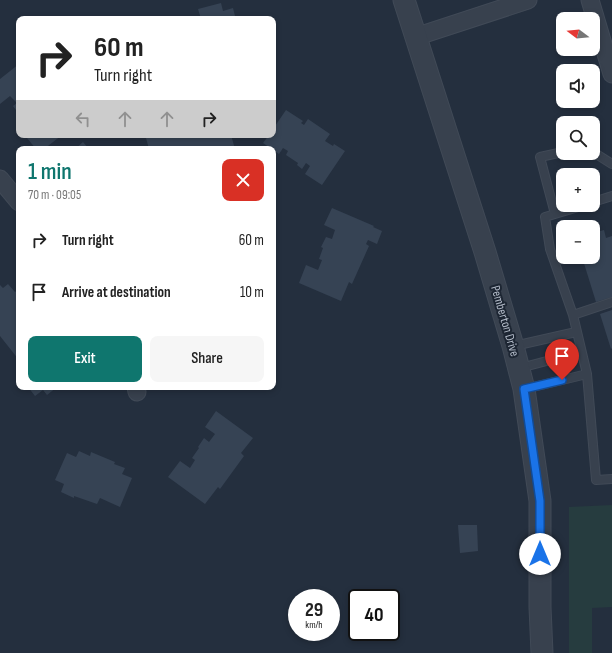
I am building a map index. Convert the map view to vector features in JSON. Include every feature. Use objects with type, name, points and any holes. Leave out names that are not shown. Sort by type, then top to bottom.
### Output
[{"type":"street","points":[[416,37],[528,0]]},
{"type":"street","points":[[590,0],[612,74]]},
{"type":"street","name":"Pemberton Drive","points":[[409,1],[416,37],[513,346],[524,389],[540,501],[540,607],[542,653]]},
{"type":"street","points":[[0,179],[16,198]]},
{"type":"lane","points":[[555,214],[540,157],[556,154]]},
{"type":"lane","points":[[600,156],[612,164]]},
{"type":"lane","points":[[600,200],[612,196]]},
{"type":"lane","points":[[562,212],[545,217],[550,249],[573,315],[587,374],[596,480],[612,480]]},
{"type":"lane","points":[[573,315],[612,302]]},
{"type":"lane","points":[[513,346],[576,332]]},
{"type":"lane","points":[[519,369],[581,352]]},
{"type":"lane","points":[[524,389],[587,374]]},
{"type":"green space","points":[[612,505],[612,607],[592,608],[592,653],[569,653],[569,507]]},
{"type":"building","points":[[221,3],[223,11],[233,8],[235,16],[200,16],[198,9]]},
{"type":"building","points":[[16,66],[16,102],[10,96],[0,104],[0,79]]},
{"type":"building","points":[[286,110],[303,121],[301,123],[304,125],[308,119],[330,134],[325,141],[333,146],[334,144],[345,151],[322,185],[305,174],[310,166],[306,163],[302,169],[297,165],[298,163],[286,155],[288,151],[283,148],[279,154],[276,152],[276,146],[267,146],[263,143],[267,138],[276,138],[276,125]]},
{"type":"building","points":[[27,138],[58,138],[48,146],[34,146]]},
{"type":"building","points":[[146,138],[232,138],[234,146],[148,146]]},
{"type":"building","points":[[83,142],[86,146],[78,146]]},
{"type":"building","points":[[332,208],[382,231],[377,244],[368,240],[366,244],[369,246],[352,284],[349,282],[341,301],[299,283],[306,265],[318,270],[322,260],[319,259],[323,248],[321,247],[326,237],[332,239],[335,230],[324,225]]},
{"type":"building","points":[[604,230],[606,238],[612,236],[612,297],[596,302],[584,264],[600,264],[600,231]]},
{"type":"building","points":[[8,284],[15,292],[16,291],[16,356],[0,336],[0,285],[3,288]]},
{"type":"building","points":[[612,310],[612,348],[611,349],[600,314]]},
{"type":"building","points":[[30,390],[43,390],[35,396]]},
{"type":"building","points":[[43,390],[53,390],[47,395]]},
{"type":"building","points":[[216,411],[253,438],[241,453],[244,456],[220,489],[218,487],[205,504],[168,477],[180,461],[190,468],[195,460],[192,458],[204,438],[209,442],[215,434],[205,427]]},
{"type":"building","points":[[79,451],[90,456],[91,452],[125,468],[122,474],[132,478],[120,507],[100,498],[97,504],[74,496],[74,498],[61,492],[64,484],[55,480],[67,453],[76,457]]},
{"type":"building","points":[[458,525],[477,525],[478,551],[460,553]]},
{"type":"route","points":[[540,554],[540,501],[524,389],[562,380]]}]
